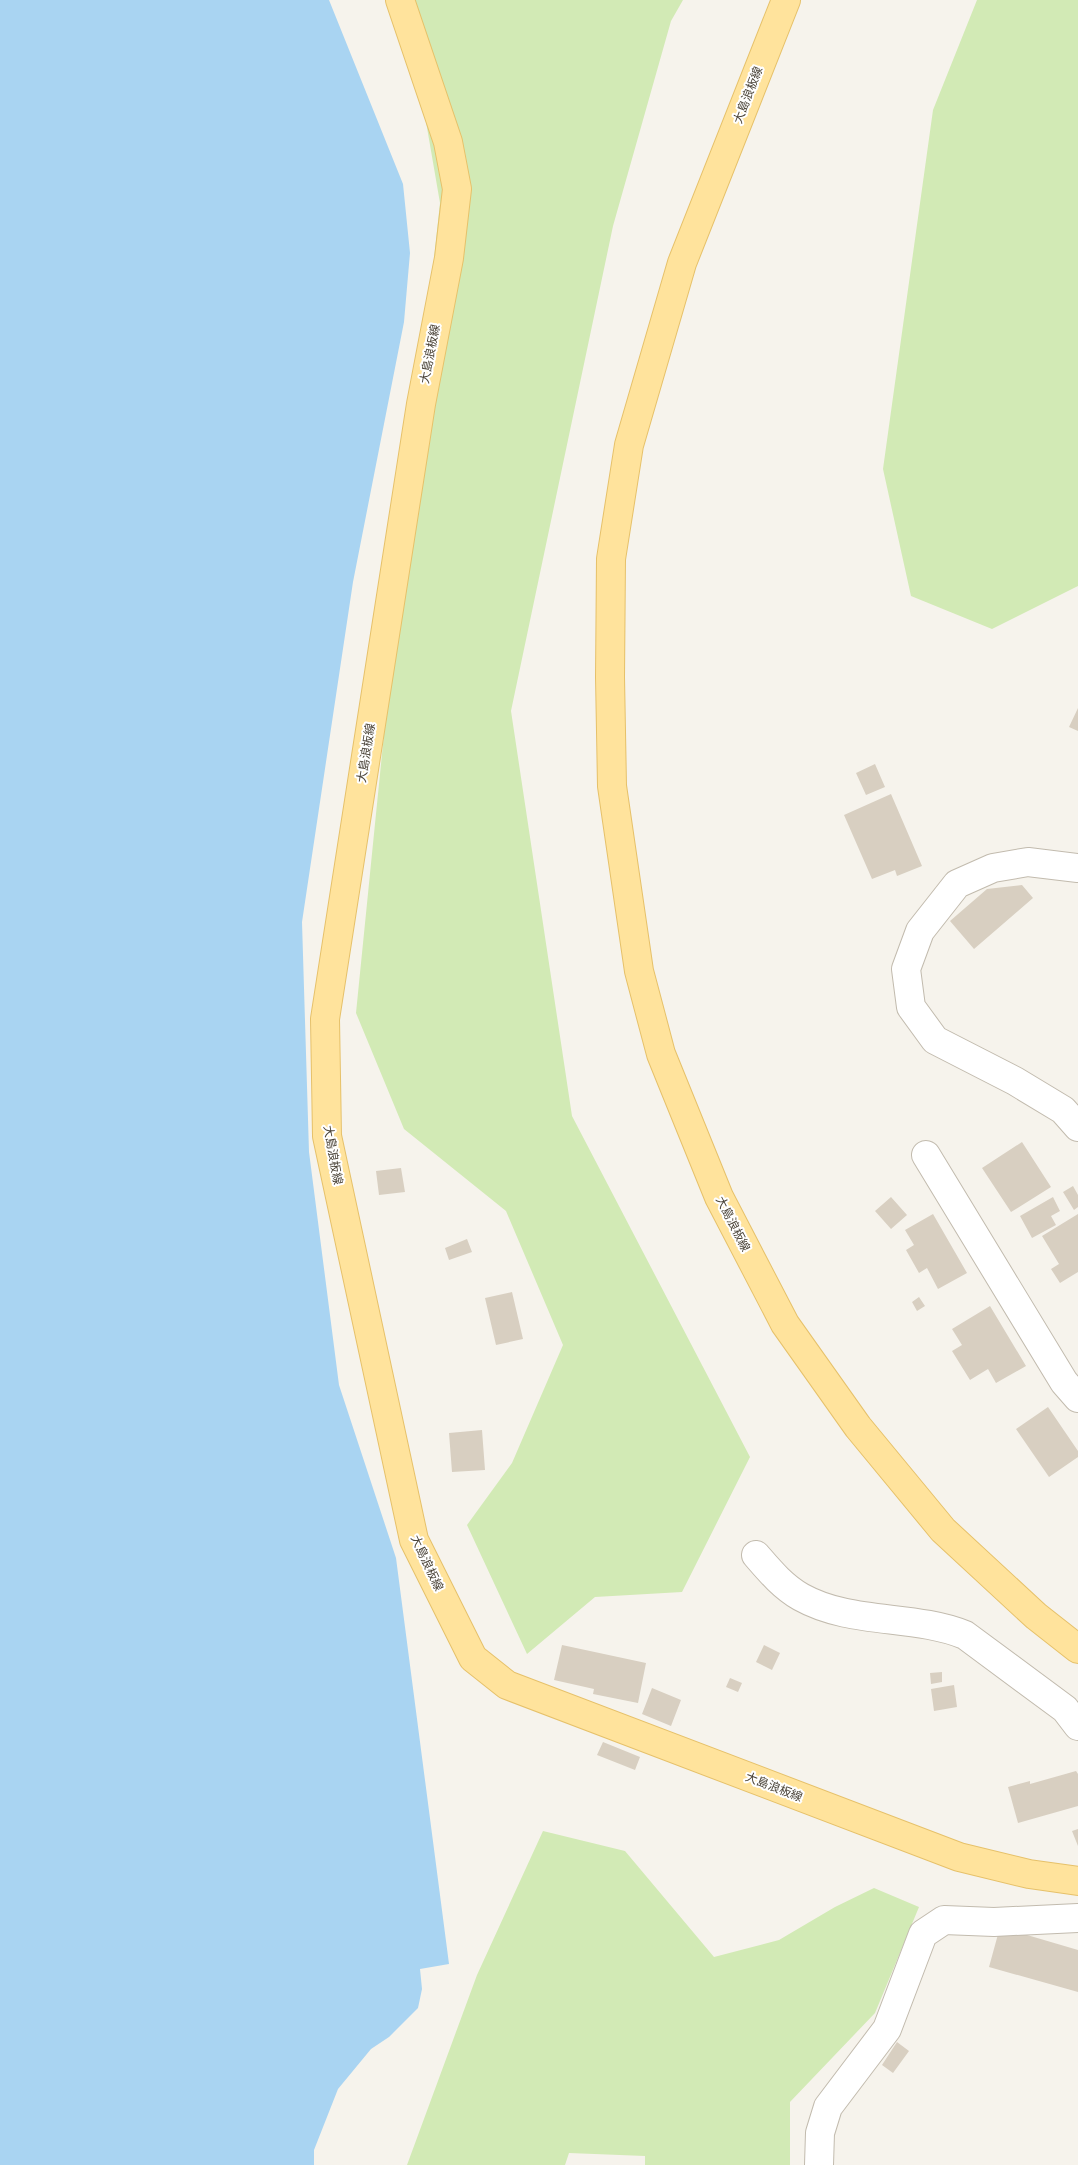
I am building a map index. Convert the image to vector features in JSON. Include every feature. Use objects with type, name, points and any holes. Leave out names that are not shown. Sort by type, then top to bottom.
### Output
[{"type":"main road","name":"大島浪板線","points":[[400,0],[448,142],[457,189],[449,258],[419,414],[325,1019],[327,1136],[414,1540],[473,1658],[507,1686],[959,1857],[1029,1874],[1078,1881]]},
{"type":"main road","name":"大島浪板線","points":[[786,0],[682,263],[629,445],[611,559],[610,677],[612,786],[639,971],[661,1054],[719,1197],[784,1324],[858,1428],[943,1530],[1036,1616],[1078,1649]]},
{"type":"street","points":[[1078,868],[1028,862],[993,868],[957,884],[920,931],[906,969],[911,1006],[934,1040],[1015,1081],[1063,1110],[1078,1127]]},
{"type":"street","points":[[926,1155],[1064,1382],[1078,1398]]},
{"type":"street","points":[[756,1555],[776,1578],[801,1597],[836,1610],[947,1627],[965,1635],[1065,1709],[1078,1726]]},
{"type":"street","points":[[819,2165],[820,2133],[828,2107],[887,2029],[923,1934],[944,1920],[994,1922],[1078,1918]]},
{"type":"green space","points":[[405,0],[683,0],[671,21],[613,226],[511,711],[572,1116],[750,1457],[682,1592],[595,1597],[527,1654],[467,1525],[512,1463],[563,1345],[506,1211],[404,1129],[356,1013],[440,203]]},
{"type":"green space","points":[[977,0],[1078,0],[1078,586],[992,629],[911,596],[883,469],[933,110]]},
{"type":"green space","points":[[543,1831],[625,1851],[714,1957],[779,1940],[835,1907],[874,1888],[919,1907],[875,2013],[790,2102],[790,2165],[645,2165],[645,2156],[569,2153],[565,2165],[407,2165],[477,1975]]},
{"type":"water","points":[[0,0],[329,0],[403,184],[410,253],[404,322],[353,582],[302,922],[309,1152],[339,1385],[396,1558],[449,1964],[420,1969],[422,1989],[418,2008],[389,2037],[371,2049],[338,2089],[314,2150],[314,2165],[0,2165]]},
{"type":"building","points":[[1078,708],[1078,731],[1069,727]]},
{"type":"building","points":[[875,764],[885,787],[866,795],[856,773]]},
{"type":"building","points":[[891,794],[922,866],[897,876],[895,870],[872,879],[844,815]]},
{"type":"building","points":[[1022,885],[1033,898],[974,949],[950,921],[987,889]]},
{"type":"building","points":[[1022,1142],[1051,1187],[1011,1212],[982,1168]]},
{"type":"building","points":[[401,1168],[405,1192],[379,1195],[376,1171]]},
{"type":"building","points":[[1073,1186],[1078,1195],[1078,1207],[1074,1210],[1063,1192]]},
{"type":"building","points":[[891,1197],[907,1215],[891,1229],[875,1211]]},
{"type":"building","points":[[1053,1197],[1060,1211],[1051,1216],[1056,1225],[1032,1238],[1020,1216]]},
{"type":"building","points":[[933,1214],[967,1273],[938,1289],[927,1268],[919,1273],[906,1250],[914,1245],[905,1230]]},
{"type":"building","points":[[1078,1214],[1078,1272],[1060,1283],[1051,1269],[1059,1264],[1042,1236]]},
{"type":"building","points":[[467,1239],[472,1252],[449,1260],[445,1248]]},
{"type":"building","points":[[512,1292],[523,1339],[496,1345],[485,1298]]},
{"type":"building","points":[[919,1297],[925,1306],[917,1311],[912,1302]]},
{"type":"building","points":[[990,1306],[1026,1366],[996,1383],[988,1369],[970,1380],[952,1351],[962,1345],[952,1329]]},
{"type":"building","points":[[1048,1407],[1078,1451],[1078,1457],[1049,1477],[1016,1429]]},
{"type":"building","points":[[482,1430],[485,1470],[452,1472],[449,1433]]},
{"type":"building","points":[[562,1645],[646,1663],[638,1703],[593,1694],[594,1689],[554,1680]]},
{"type":"building","points":[[764,1645],[780,1653],[772,1670],[756,1662]]},
{"type":"building","points":[[942,1672],[942,1682],[931,1684],[930,1673]]},
{"type":"building","points":[[730,1678],[742,1683],[738,1692],[726,1687]]},
{"type":"building","points":[[954,1685],[957,1707],[934,1711],[931,1689]]},
{"type":"building","points":[[652,1688],[681,1700],[671,1726],[642,1714]]},
{"type":"building","points":[[603,1742],[640,1757],[635,1770],[597,1755]]},
{"type":"building","points":[[1076,1771],[1078,1774],[1078,1806],[1018,1823],[1008,1787],[1030,1781],[1030,1784]]},
{"type":"building","points":[[1078,1829],[1078,1846],[1072,1831]]},
{"type":"building","points":[[1000,1927],[1078,1950],[1078,1992],[989,1967]]},
{"type":"building","points":[[897,2042],[909,2051],[893,2073],[882,2065]]}]
